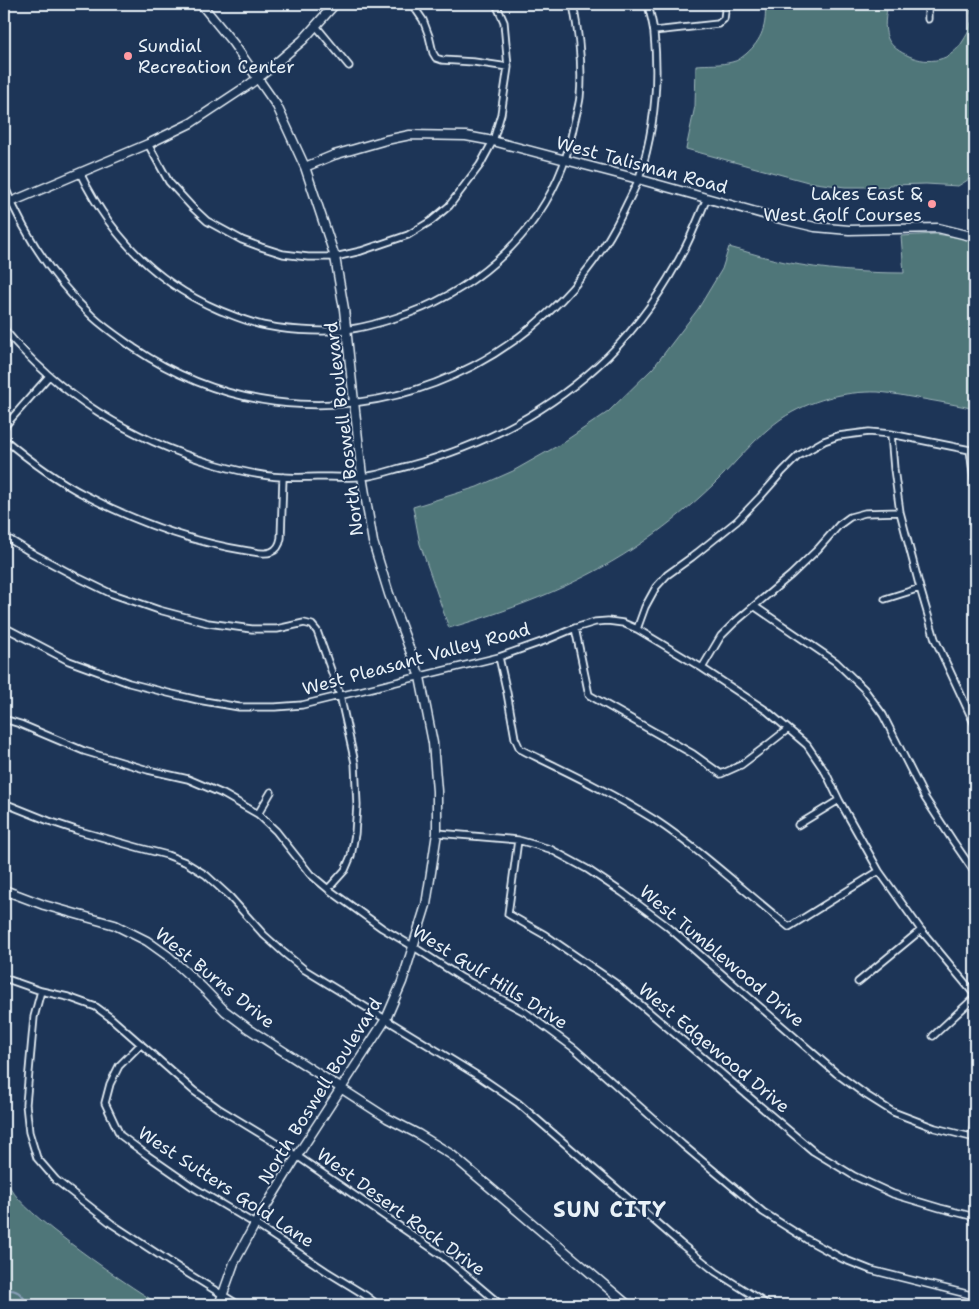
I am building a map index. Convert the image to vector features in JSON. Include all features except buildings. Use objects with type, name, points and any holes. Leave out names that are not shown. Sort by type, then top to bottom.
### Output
[{"type":"street","name":"North Boswell Boulevard","points":[[201,4],[227,35],[277,106],[305,167],[335,257],[347,330],[362,476],[373,542],[389,594],[420,677],[433,743],[436,791],[436,833],[426,905],[402,982],[386,1020],[255,1224],[234,1263],[219,1305]]},
{"type":"street","points":[[7,204],[148,144],[190,123],[258,78],[303,40],[335,4]]},
{"type":"street","points":[[412,4],[422,20],[436,58],[508,67]]},
{"type":"street","points":[[148,144],[169,182],[192,207],[207,221],[242,240],[283,254],[308,257],[335,257],[386,244],[408,235],[431,221],[449,206],[480,165],[493,141],[501,114],[508,67],[504,22],[496,4]]},
{"type":"street","points":[[80,173],[101,213],[137,256],[167,282],[200,302],[232,316],[267,326],[297,330],[347,330],[414,312],[461,289],[499,259],[521,236],[552,189],[569,147],[580,98],[579,37],[573,4]]},
{"type":"street","points":[[4,185],[7,204],[47,264],[68,290],[94,318],[119,338],[173,372],[214,388],[259,400],[305,405],[355,404],[394,396],[460,373],[519,338],[544,318],[578,283],[600,254],[617,224],[638,179],[648,142],[654,104],[656,60],[654,30],[648,4]]},
{"type":"street","points":[[654,30],[718,24],[724,19],[724,4]]},
{"type":"street","points":[[928,4],[928,19]]},
{"type":"street","points":[[316,26],[348,66]]},
{"type":"street","name":"West Talisman Road","points":[[305,167],[334,155],[410,135],[466,136],[493,141],[815,227],[848,230],[938,228],[975,237]]},
{"type":"street","points":[[4,329],[27,356],[48,376],[74,396],[124,428],[158,444],[189,456],[231,468],[283,477],[371,476],[458,451],[508,429],[533,415],[569,390],[609,355],[651,306],[669,278],[687,244],[707,198]]},
{"type":"street","points":[[4,427],[48,376]]},
{"type":"street","points":[[637,629],[645,607],[656,587],[667,575],[704,548],[736,521],[798,456],[838,436],[869,432],[891,434],[970,450],[975,487]]},
{"type":"street","points":[[891,434],[900,512],[920,588],[935,638],[975,725]]},
{"type":"street","points":[[4,438],[59,479],[84,495],[112,508],[144,522],[191,538],[220,546],[264,553],[272,552],[280,544],[283,477]]},
{"type":"street","points":[[702,668],[721,636],[791,575],[839,525],[850,517],[865,513],[900,512]]},
{"type":"street","points":[[4,536],[30,552],[110,593],[159,610],[208,623],[252,629],[277,629],[304,623],[312,625],[317,631],[340,695],[355,764],[357,805],[351,856],[345,870],[328,889]]},
{"type":"street","points":[[885,599],[920,588]]},
{"type":"street","points":[[754,606],[836,662],[864,689],[883,715],[925,798],[975,873]]},
{"type":"street","name":"West Pleasant Valley Road","points":[[4,627],[69,661],[129,683],[198,700],[239,706],[275,708],[302,705],[499,657],[596,622],[623,623],[637,629],[702,668],[768,711],[806,745],[826,773],[879,871],[920,930],[975,996]]},
{"type":"street","points":[[575,628],[589,695],[693,754],[721,774],[741,765],[788,729]]},
{"type":"street","points":[[499,657],[514,738],[520,749],[604,790],[655,820],[702,855],[789,927],[879,871]]},
{"type":"street","name":"West Gulf Hills Drive","points":[[4,719],[84,751],[188,779],[223,794],[258,814],[276,831],[310,874],[328,889],[382,928],[462,978],[525,1012],[575,1049],[683,1145],[763,1212],[843,1259],[871,1270],[975,1296]]},
{"type":"street","points":[[258,814],[271,792]]},
{"type":"street","points":[[798,825],[839,800]]},
{"type":"street","points":[[4,803],[76,830],[167,855],[185,862],[206,875],[230,897],[264,935],[305,970],[480,1077],[518,1103],[681,1244],[716,1272],[768,1305]]},
{"type":"street","name":"West Tumblewood Drive","points":[[436,833],[518,840],[550,849],[587,869],[667,926],[836,1073],[866,1095],[893,1112],[935,1128],[973,1137]]},
{"type":"street","name":"West Edgewood Drive","points":[[518,840],[508,914],[545,935],[615,983],[813,1151],[854,1176],[893,1194],[975,1217]]},
{"type":"street","name":"West Burns Drive","points":[[4,890],[44,905],[115,925],[147,941],[168,956],[225,1010],[243,1024],[386,1118],[418,1134],[452,1155],[628,1305]]},
{"type":"street","points":[[858,982],[920,930]]},
{"type":"street","name":"West Desert Rock Drive","points":[[4,978],[96,1007],[142,1044],[174,1074],[218,1108],[297,1156],[443,1256],[501,1305]]},
{"type":"street","points":[[41,991],[34,1017],[26,1104],[29,1132],[37,1158],[56,1180],[112,1224],[178,1268],[239,1305]]},
{"type":"street","points":[[933,1036],[975,996]]},
{"type":"street","name":"West Sutters Gold Lane","points":[[142,1044],[119,1066],[110,1084],[106,1102],[120,1135],[146,1155],[193,1186],[365,1294],[378,1305]]},
{"type":"street","points":[[973,1137],[975,1120]]},
{"type":"green space","points":[[765,4],[888,4],[885,26],[886,35],[890,42],[902,53],[909,56],[917,59],[932,60],[946,57],[958,48],[970,29],[970,4],[975,4],[975,179],[971,178],[958,186],[926,184],[889,185],[887,187],[845,187],[808,182],[686,149],[695,106],[696,65],[728,63],[740,59],[746,54],[760,38],[765,19]]},
{"type":"green space","points":[[936,234],[975,242],[975,409],[878,392],[840,395],[815,402],[792,412],[772,426],[689,507],[655,534],[623,555],[600,569],[551,592],[501,612],[449,628],[420,544],[413,507],[477,487],[513,471],[559,445],[608,412],[653,368],[698,309],[722,269],[729,247],[814,267],[859,272],[904,273],[901,236]]},
{"type":"green space","points":[[4,1177],[19,1199],[53,1230],[106,1269],[160,1305],[4,1305]]},
{"type":"waterway","points":[[4,1290],[16,1291],[24,1298],[28,1305]]},
{"type":"place","name":"Sundial Recreation Center","points":[[128,56]]},
{"type":"place","name":"Lakes East & West Golf Courses","points":[[932,204]]},
{"type":"district","name":"SUN CITY","points":[[610,1209]]}]
